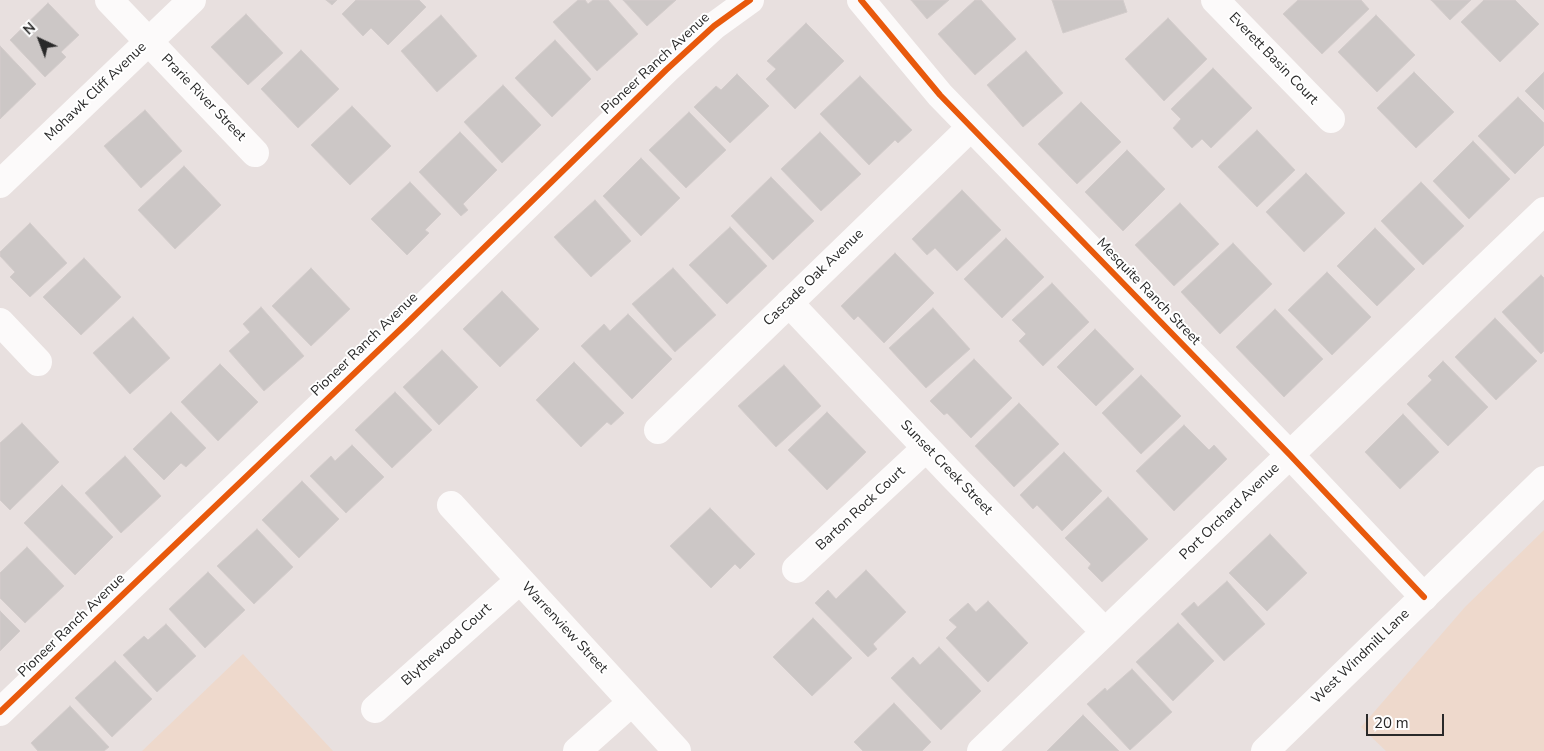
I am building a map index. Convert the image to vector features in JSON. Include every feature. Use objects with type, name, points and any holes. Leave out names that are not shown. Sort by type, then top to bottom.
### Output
[{"type":"street","name":"Prarie River Street","points":[[109,0],[255,153]]},
{"type":"street","name":"Mohawk Cliff Avenue","points":[[0,184],[192,0]]},
{"type":"street","name":"Pioneer Ranch Avenue","points":[[0,712],[406,324],[666,70],[714,26],[750,0]]},
{"type":"street","name":"Mesquite Ranch Street","points":[[861,0],[940,95],[970,127],[1290,455],[1424,597]]},
{"type":"street","name":"Everett Basin Court","points":[[1215,0],[1331,119]]},
{"type":"street","name":"Cascade Oak Avenue","points":[[658,430],[970,127]]},
{"type":"street","name":"Port Orchard Avenue","points":[[981,751],[1544,211]]},
{"type":"street","name":"Sunset Creek Street","points":[[789,303],[926,448],[1105,632]]},
{"type":"street","points":[[0,322],[38,362]]},
{"type":"street","name":"Barton Rock Court","points":[[796,569],[926,448]]},
{"type":"street","name":"West Windmill Lane","points":[[1265,751],[1544,480]]},
{"type":"street","name":"Warrenview Street","points":[[451,505],[677,751]]},
{"type":"street","name":"Blythewood Court","points":[[374,709],[520,580]]},
{"type":"street","points":[[577,751],[632,702]]},
{"type":"sand","points":[[1544,530],[1544,751],[1386,751],[1361,727],[1465,607]]},
{"type":"sand","points":[[243,654],[333,751],[142,751]]},
{"type":"building","points":[[326,0],[337,0],[332,5]]},
{"type":"building","points":[[356,0],[419,0],[426,7],[388,45],[371,28],[363,36],[342,14]]},
{"type":"building","points":[[578,0],[585,0],[588,4],[593,0],[608,0],[638,34],[597,71],[553,22]]},
{"type":"building","points":[[623,0],[676,0],[647,26]]},
{"type":"building","points":[[911,0],[949,0],[927,19]]},
{"type":"building","points":[[975,0],[981,0],[1016,39],[975,75],[938,34]]},
{"type":"building","points":[[1052,0],[1123,0],[1127,12],[1063,33]]},
{"type":"building","points":[[1298,0],[1361,0],[1369,9],[1322,54],[1283,14]]},
{"type":"building","points":[[1431,0],[1471,0],[1450,20]]},
{"type":"building","points":[[1484,0],[1515,0],[1539,24],[1500,62],[1461,22]]},
{"type":"building","points":[[48,3],[79,35],[61,52],[66,57],[45,77],[10,40]]},
{"type":"building","points":[[246,14],[283,53],[248,85],[211,47]]},
{"type":"building","points":[[441,15],[477,56],[437,92],[401,51]]},
{"type":"building","points":[[1376,15],[1415,55],[1377,92],[1338,52]]},
{"type":"building","points":[[1168,18],[1207,59],[1164,101],[1125,59]]},
{"type":"building","points":[[806,23],[844,61],[795,109],[766,79],[776,69],[767,61]]},
{"type":"building","points":[[555,40],[591,79],[552,117],[515,78]]},
{"type":"building","points":[[0,46],[36,84],[0,119]]},
{"type":"building","points":[[301,50],[339,89],[298,128],[261,89]]},
{"type":"building","points":[[1026,51],[1063,93],[1023,127],[987,85]]},
{"type":"building","points":[[1213,68],[1252,108],[1211,148],[1202,139],[1192,148],[1173,128],[1181,119],[1171,109]]},
{"type":"building","points":[[1414,72],[1454,112],[1416,148],[1377,108]]},
{"type":"building","points":[[1544,72],[1544,110],[1525,91]]},
{"type":"building","points":[[737,74],[769,106],[730,143],[694,107],[716,86],[721,90]]},
{"type":"building","points":[[860,76],[912,130],[898,143],[895,140],[869,165],[820,114]]},
{"type":"building","points":[[503,85],[541,125],[502,163],[464,122]]},
{"type":"building","points":[[1518,97],[1544,123],[1544,145],[1515,174],[1478,136]]},
{"type":"building","points":[[1081,102],[1121,142],[1077,184],[1038,144]]},
{"type":"building","points":[[352,106],[391,146],[350,185],[311,145]]},
{"type":"building","points":[[145,110],[182,151],[141,188],[104,146]]},
{"type":"building","points":[[689,112],[726,150],[686,188],[649,150]]},
{"type":"building","points":[[1257,130],[1295,170],[1257,207],[1218,167]]},
{"type":"building","points":[[460,132],[497,170],[463,204],[468,210],[461,216],[419,172]]},
{"type":"building","points":[[820,132],[861,174],[821,211],[781,169]]},
{"type":"building","points":[[1473,141],[1510,179],[1469,219],[1433,181]]},
{"type":"building","points":[[1127,150],[1165,189],[1123,231],[1085,192]]},
{"type":"building","points":[[641,158],[680,198],[641,236],[603,196]]},
{"type":"building","points":[[184,166],[221,205],[175,249],[138,210]]},
{"type":"building","points":[[1306,173],[1345,213],[1304,252],[1266,212]]},
{"type":"building","points":[[771,177],[814,221],[773,260],[731,216]]},
{"type":"building","points":[[410,182],[441,214],[425,230],[429,233],[407,255],[371,219]]},
{"type":"building","points":[[1421,182],[1464,226],[1423,265],[1381,221]]},
{"type":"building","points":[[962,190],[1001,230],[957,271],[935,248],[927,255],[912,239]]},
{"type":"building","points":[[595,200],[631,241],[591,277],[554,237]]},
{"type":"building","points":[[1180,203],[1219,244],[1174,286],[1135,245]]},
{"type":"building","points":[[30,223],[67,263],[30,297],[10,277],[15,272],[0,256],[0,252]]},
{"type":"building","points":[[730,227],[767,266],[727,304],[689,265]]},
{"type":"building","points":[[1375,228],[1415,269],[1377,306],[1337,266]]},
{"type":"building","points":[[1006,238],[1044,277],[1002,318],[964,279]]},
{"type":"building","points":[[1233,243],[1272,284],[1220,334],[1181,292]]},
{"type":"building","points":[[895,253],[934,293],[884,343],[858,316],[854,320],[841,306]]},
{"type":"building","points":[[84,258],[121,297],[81,335],[43,297]]},
{"type":"building","points":[[311,268],[350,309],[311,346],[272,306]]},
{"type":"building","points":[[673,268],[716,315],[675,352],[632,304]]},
{"type":"building","points":[[1327,272],[1371,317],[1332,355],[1288,310]]},
{"type":"building","points":[[1541,275],[1544,278],[1544,351],[1541,354],[1502,312]]},
{"type":"building","points":[[1052,283],[1089,322],[1043,366],[1019,341],[1026,334],[1012,320]]},
{"type":"building","points":[[502,291],[539,329],[500,367],[463,329]]},
{"type":"building","points":[[261,307],[304,356],[264,391],[229,351],[250,332],[243,324]]},
{"type":"building","points":[[933,308],[970,349],[926,388],[889,348]]},
{"type":"building","points":[[1275,309],[1323,359],[1284,397],[1236,347]]},
{"type":"building","points":[[628,314],[672,359],[632,399],[581,346],[604,324],[610,331]]},
{"type":"building","points":[[133,317],[170,358],[130,394],[93,353]]},
{"type":"building","points":[[1495,318],[1537,361],[1496,400],[1455,357]]},
{"type":"building","points":[[1095,329],[1134,369],[1096,406],[1057,367]]},
{"type":"building","points":[[442,350],[478,387],[439,425],[403,387]]},
{"type":"building","points":[[974,359],[1012,398],[971,438],[947,413],[944,415],[930,401]]},
{"type":"building","points":[[1443,361],[1488,407],[1448,446],[1407,404],[1432,380],[1428,376]]},
{"type":"building","points":[[574,362],[624,413],[611,425],[607,422],[581,447],[536,400]]},
{"type":"building","points":[[220,364],[258,402],[218,441],[181,402]]},
{"type":"building","points":[[784,365],[821,406],[776,447],[738,406]]},
{"type":"building","points":[[1141,375],[1181,416],[1141,454],[1102,413]]},
{"type":"building","points":[[395,392],[432,430],[392,468],[355,430]]},
{"type":"building","points":[[1019,403],[1059,444],[1014,487],[975,446]]},
{"type":"building","points":[[171,412],[206,448],[186,467],[181,463],[164,480],[133,449]]},
{"type":"building","points":[[827,412],[866,452],[827,490],[788,450]]},
{"type":"building","points":[[1403,414],[1439,452],[1400,489],[1365,452]]},
{"type":"building","points":[[22,423],[59,462],[10,510],[0,500],[0,443]]},
{"type":"building","points":[[1184,425],[1209,450],[1214,445],[1227,459],[1174,511],[1136,471]]},
{"type":"building","points":[[352,445],[384,477],[346,513],[310,476],[331,456],[335,461]]},
{"type":"building","points":[[1064,452],[1102,491],[1062,531],[1037,505],[1033,509],[1020,495]]},
{"type":"building","points":[[125,456],[161,496],[121,533],[85,493]]},
{"type":"building","points":[[302,481],[339,519],[299,558],[262,520]]},
{"type":"building","points":[[62,485],[113,537],[75,575],[24,523]]},
{"type":"building","points":[[1108,497],[1148,539],[1102,582],[1088,568],[1091,564],[1065,538]]},
{"type":"building","points":[[710,508],[755,554],[740,569],[735,564],[711,588],[670,546]]},
{"type":"building","points":[[257,529],[293,567],[254,604],[217,566]]},
{"type":"building","points":[[1270,534],[1307,573],[1267,611],[1229,573]]},
{"type":"building","points":[[27,547],[64,586],[25,623],[0,598],[0,573]]},
{"type":"building","points":[[866,570],[906,612],[873,644],[877,649],[868,657],[815,603],[828,590],[836,599]]},
{"type":"building","points":[[208,572],[245,610],[205,648],[169,609]]},
{"type":"building","points":[[1227,581],[1265,624],[1224,661],[1181,614],[1194,602],[1198,607]]},
{"type":"building","points":[[988,601],[1028,643],[988,682],[946,638],[957,627],[949,620],[968,603],[976,612]]},
{"type":"building","points":[[0,611],[20,631],[0,651]]},
{"type":"building","points":[[813,618],[852,658],[812,696],[773,657]]},
{"type":"building","points":[[1178,623],[1214,661],[1173,701],[1136,662]]},
{"type":"building","points":[[166,624],[196,656],[157,692],[123,655],[144,636],[148,640]]},
{"type":"building","points":[[939,647],[981,691],[941,730],[891,678],[913,657],[920,665]]},
{"type":"building","points":[[115,661],[152,699],[112,737],[75,698]]},
{"type":"building","points":[[1132,669],[1172,712],[1130,750],[1087,704],[1105,688],[1107,691]]},
{"type":"building","points":[[894,703],[931,742],[922,751],[863,751],[854,742]]},
{"type":"building","points":[[70,706],[109,747],[104,751],[38,751],[31,743]]},
{"type":"building","points":[[1083,715],[1119,751],[1047,751]]},
{"type":"cycle path","points":[[0,712],[406,324],[666,70],[714,26],[750,0]]},
{"type":"cycle path","points":[[861,0],[940,95],[1290,455],[1424,597]]}]
